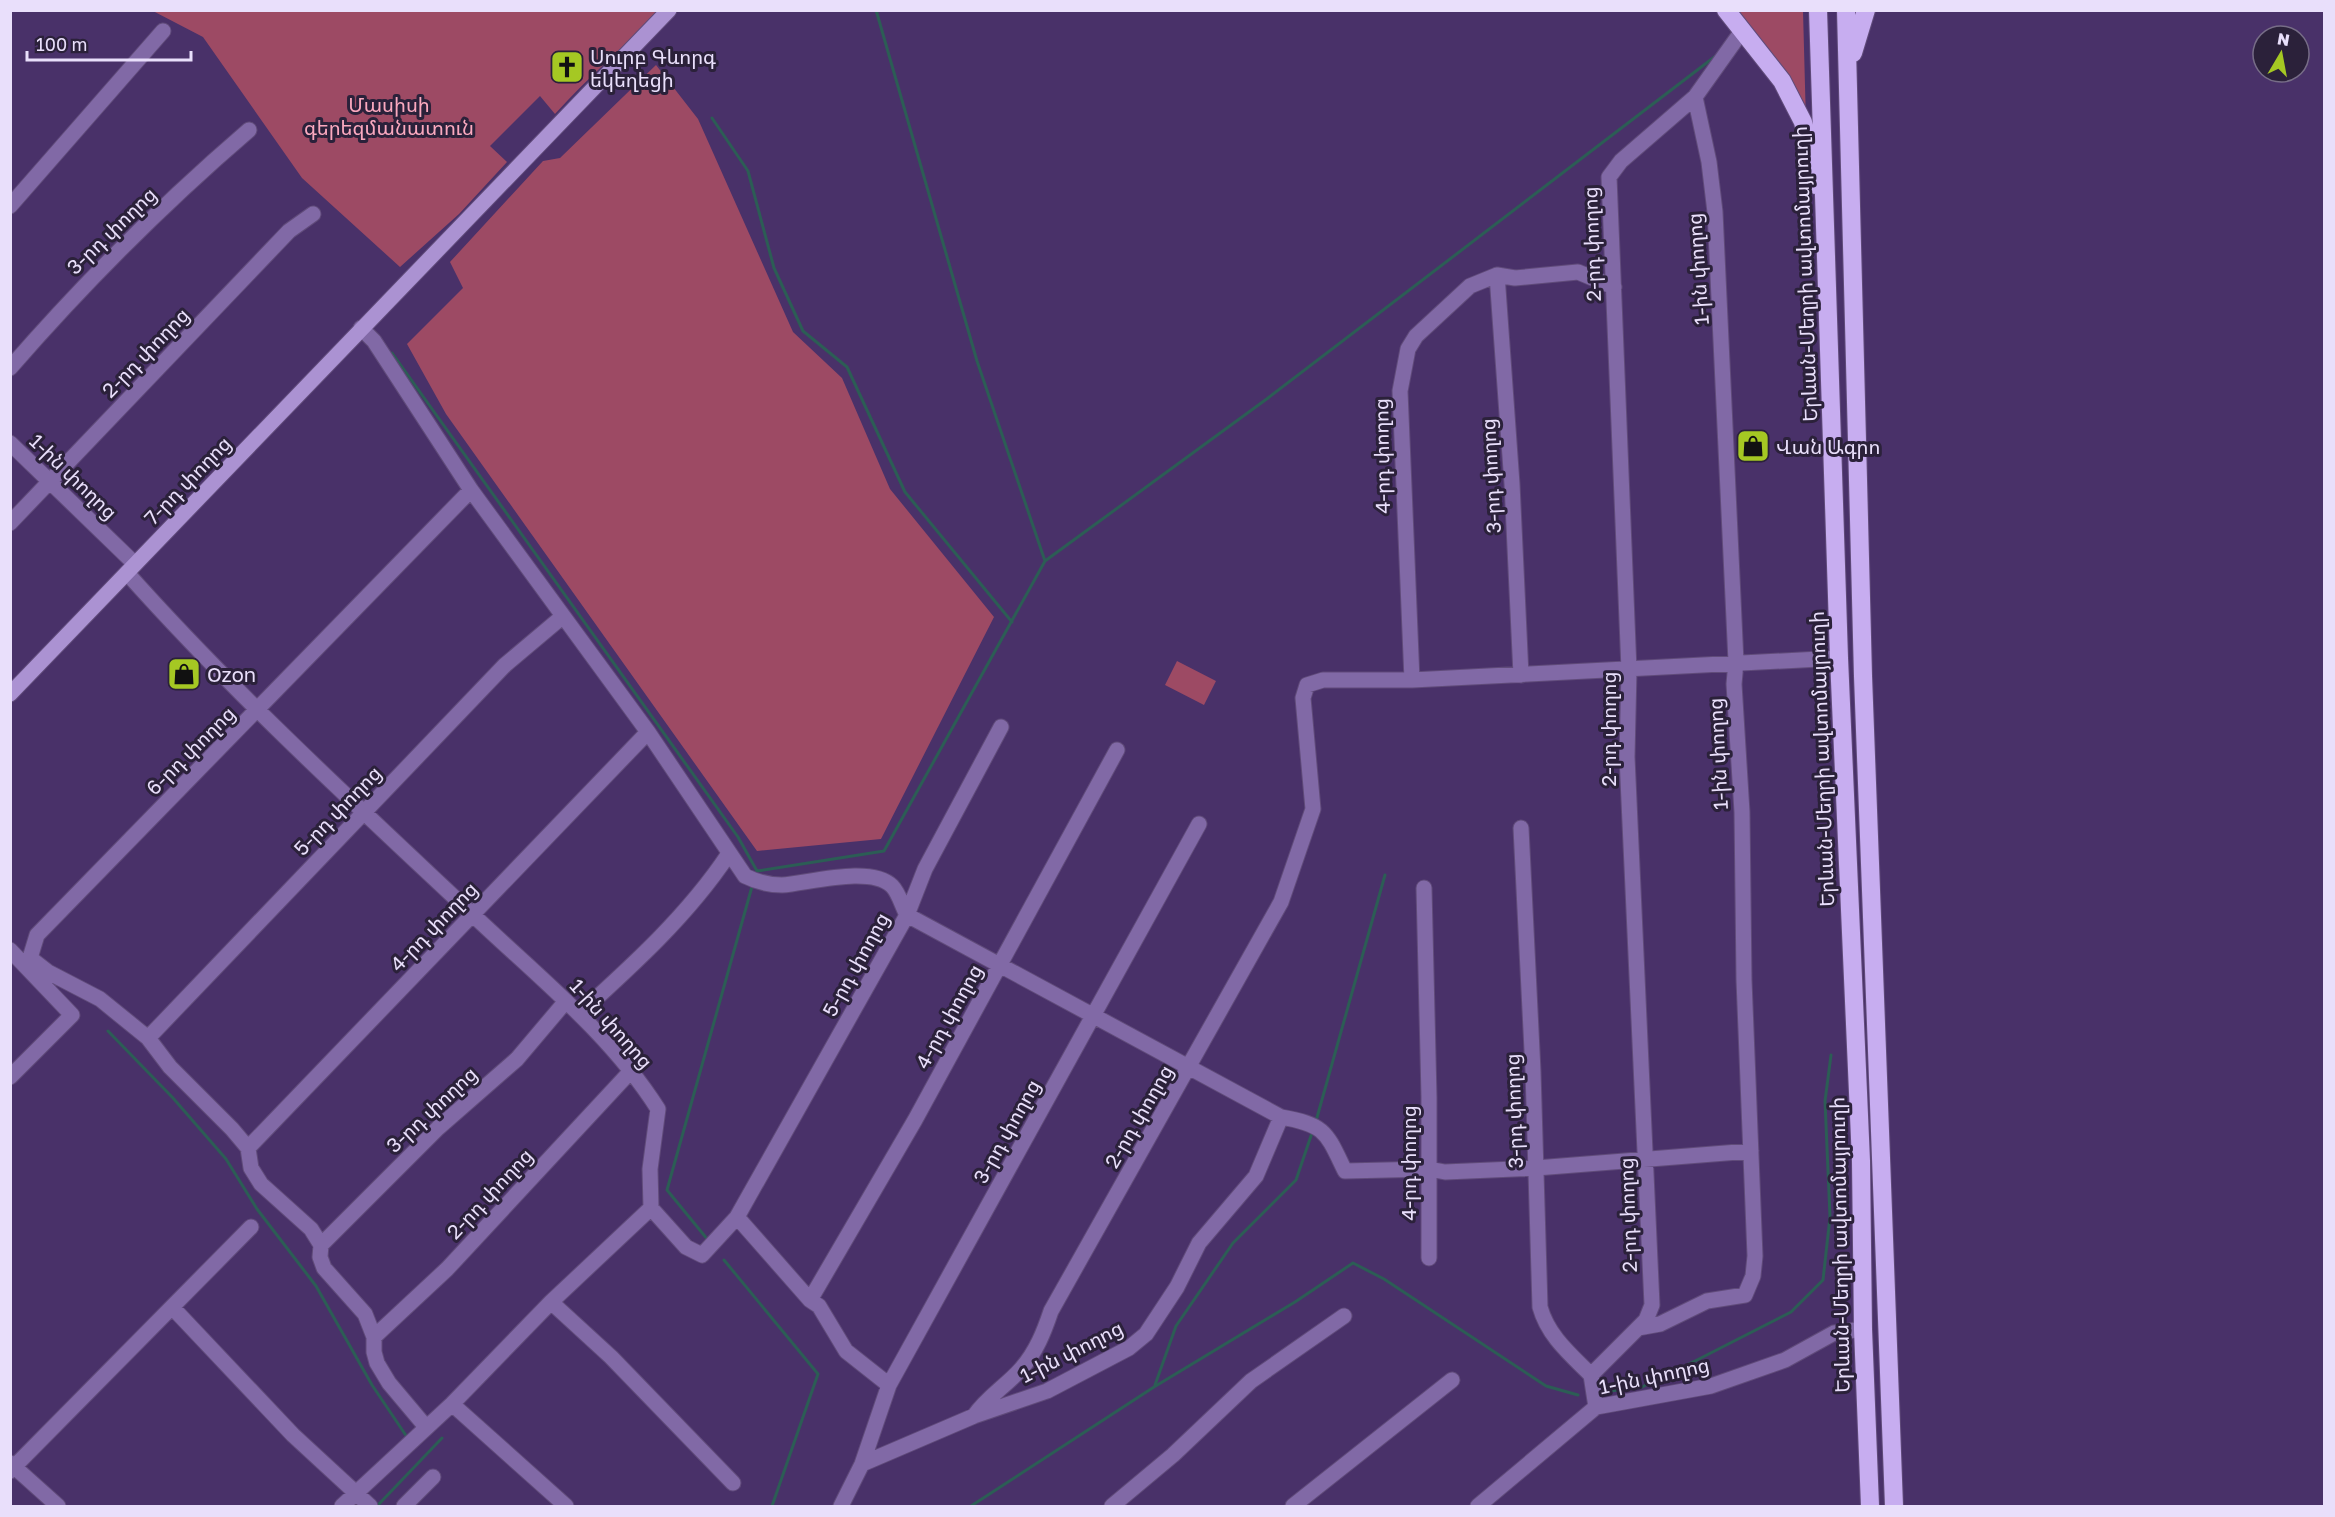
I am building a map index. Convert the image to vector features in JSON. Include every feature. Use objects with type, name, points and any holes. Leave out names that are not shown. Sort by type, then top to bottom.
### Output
[{"type":"highway","points":[[1726,10],[1782,81],[1803,122],[1814,180],[1824,203]]},
{"type":"highway","name":"Երևան-Մեղրի ավտոմայրուղի","points":[[1818,10],[1839,658],[1861,1161],[1863,1329],[1870,1506]]},
{"type":"highway","points":[[1846,10],[1863,676],[1894,1506]]},
{"type":"highway","points":[[1848,66],[1866,10]]},
{"type":"main road","name":"7-րդ փողոց","points":[[10,694],[669,10]]},
{"type":"street","points":[[10,206],[163,31]]},
{"type":"street","name":"2-րդ փողոց","points":[[1591,1375],[1646,1320],[1652,1305],[1627,757],[1629,670],[1609,177],[1621,161],[1695,97],[1742,31]]},
{"type":"street","name":"1-ին փողոց","points":[[1638,1328],[1660,1324],[1707,1301],[1745,1295],[1754,1276],[1755,1256],[1742,812],[1734,684],[1736,662],[1715,212],[1709,162],[1695,97]]},
{"type":"street","name":"3-րդ փողոց","points":[[10,368],[67,302],[207,167],[249,130]]},
{"type":"street","name":"2-րդ փողոց","points":[[10,523],[289,231],[313,214]]},
{"type":"street","points":[[1497,274],[1515,278],[1578,272],[1614,287]]},
{"type":"street","name":"3-րդ փողոց","points":[[1497,274],[1512,484],[1521,675]]},
{"type":"street","name":"4-րդ փողոց","points":[[1412,680],[1400,391],[1408,349],[1416,336],[1470,286],[1497,274]]},
{"type":"street","points":[[362,328],[374,341],[471,490],[648,732],[728,855],[752,879],[781,885],[836,877],[881,878],[893,887],[907,915],[1281,1117],[1309,1122],[1324,1131],[1345,1171],[1429,1169],[1445,1172],[1536,1168],[1751,1152]]},
{"type":"street","name":"1-ին փողոց","points":[[10,443],[131,569],[259,710],[473,915],[580,1013],[630,1072],[658,1109],[650,1169],[651,1208]]},
{"type":"street","name":"6-րդ փողոց","points":[[27,961],[37,935],[259,710],[471,490]]},
{"type":"street","name":"5-րդ փողոց","points":[[148,1038],[505,665],[562,616]]},
{"type":"street","points":[[1412,680],[1839,658]]},
{"type":"street","name":"2-րդ փողոց","points":[[862,1464],[974,1416],[985,1401],[1020,1370],[1041,1341],[1051,1311],[1281,902],[1304,841],[1313,808],[1303,698],[1307,685],[1323,680],[1412,680]]},
{"type":"street","name":"5-րդ փողոց","points":[[651,1208],[686,1247],[702,1256],[737,1217],[907,915],[925,869],[1000,727]]},
{"type":"street","name":"4-րդ փողոց","points":[[248,1148],[648,732]]},
{"type":"street","name":"4-րդ փողոց","points":[[810,1300],[1001,965],[1117,750]]},
{"type":"street","name":"3-րդ փողոց","points":[[841,1506],[862,1464],[889,1385],[1198,824]]},
{"type":"street","name":"3-րդ փողոց","points":[[1521,828],[1540,1307],[1545,1325],[1559,1343],[1591,1375]]},
{"type":"street","points":[[580,1013],[636,963],[712,880],[728,855]]},
{"type":"street","name":"4-րդ փողոց","points":[[1424,888],[1429,1258]]},
{"type":"street","points":[[10,950],[100,999],[148,1038],[170,1067],[248,1148],[251,1168],[261,1184],[311,1229],[321,1245],[320,1257],[324,1269],[365,1314],[374,1337],[377,1363],[389,1383],[426,1426]]},
{"type":"street","points":[[10,1077],[72,1015],[27,961]]},
{"type":"street","name":"3-րդ փողոց","points":[[321,1245],[438,1128],[517,1059],[566,1001]]},
{"type":"street","name":"2-րդ փողոց","points":[[374,1337],[447,1269],[630,1072]]},
{"type":"street","name":"1-ին փողոց","points":[[974,1416],[1047,1392],[1129,1348],[1146,1334],[1177,1287],[1199,1243],[1256,1176],[1281,1117]]},
{"type":"street","points":[[342,1506],[452,1404],[551,1302],[651,1208]]},
{"type":"street","points":[[737,1217],[810,1300],[819,1306],[846,1351],[889,1385]]},
{"type":"street","points":[[58,1506],[12,1466],[251,1227]]},
{"type":"street","points":[[551,1302],[610,1357],[733,1482]]},
{"type":"street","points":[[172,1307],[293,1435],[370,1506]]},
{"type":"street","points":[[1112,1506],[1173,1455],[1243,1388],[1344,1316]]},
{"type":"street","name":"1-ին փողոց","points":[[1478,1506],[1596,1407],[1711,1386],[1785,1360],[1834,1333],[1863,1329]]},
{"type":"street","points":[[1591,1375],[1596,1407]]},
{"type":"street","points":[[1293,1506],[1452,1380]]},
{"type":"street","points":[[452,1404],[566,1506]]},
{"type":"street","points":[[404,1506],[433,1477]]},
{"type":"green space","name":"Մասիսի գերեզմանատուն","points":[[153,11],[659,11],[555,114],[540,96],[490,146],[507,162],[459,214],[400,267],[302,178],[203,37]]},
{"type":"green space","points":[[1728,11],[1803,11],[1806,123]]},
{"type":"green space","points":[[656,65],[698,119],[793,332],[842,378],[890,489],[994,617],[881,839],[757,851],[446,414],[407,344],[463,288],[450,262],[543,161],[560,158]]},
{"type":"green space","points":[[1177,661],[1216,681],[1204,705],[1165,685]]},
{"type":"waterway","points":[[757,871],[884,851],[1045,561],[977,361],[876,10]]},
{"type":"waterway","points":[[1045,561],[1268,398],[1717,55]]},
{"type":"waterway","points":[[712,118],[748,171],[774,268],[803,331],[847,367],[905,492],[1012,622]]},
{"type":"waterway","points":[[392,353],[738,837],[757,871]]},
{"type":"waterway","points":[[1316,1121],[1385,875]]},
{"type":"waterway","points":[[708,1240],[667,1190],[753,883]]},
{"type":"waterway","points":[[108,1031],[173,1098],[226,1159],[257,1209],[316,1286],[372,1385],[407,1437]]},
{"type":"waterway","points":[[1602,1392],[1642,1387],[1697,1360],[1791,1312],[1823,1280],[1830,1217],[1825,1101],[1831,1055]]},
{"type":"waterway","points":[[1155,1385],[1176,1326],[1233,1243],[1296,1180],[1313,1130]]},
{"type":"waterway","points":[[724,1260],[818,1374],[772,1506]]},
{"type":"waterway","points":[[971,1506],[1154,1387],[1295,1302],[1353,1263],[1384,1279],[1546,1386],[1578,1395]]},
{"type":"waterway","points":[[379,1504],[442,1438]]},
{"type":"place","name":"Սուրբ Գևորգ եկեղեցի","points":[[567,67]]},
{"type":"place","name":"Վան Ագրո","points":[[1753,446]]},
{"type":"place","name":"Ozon","points":[[184,674]]}]
